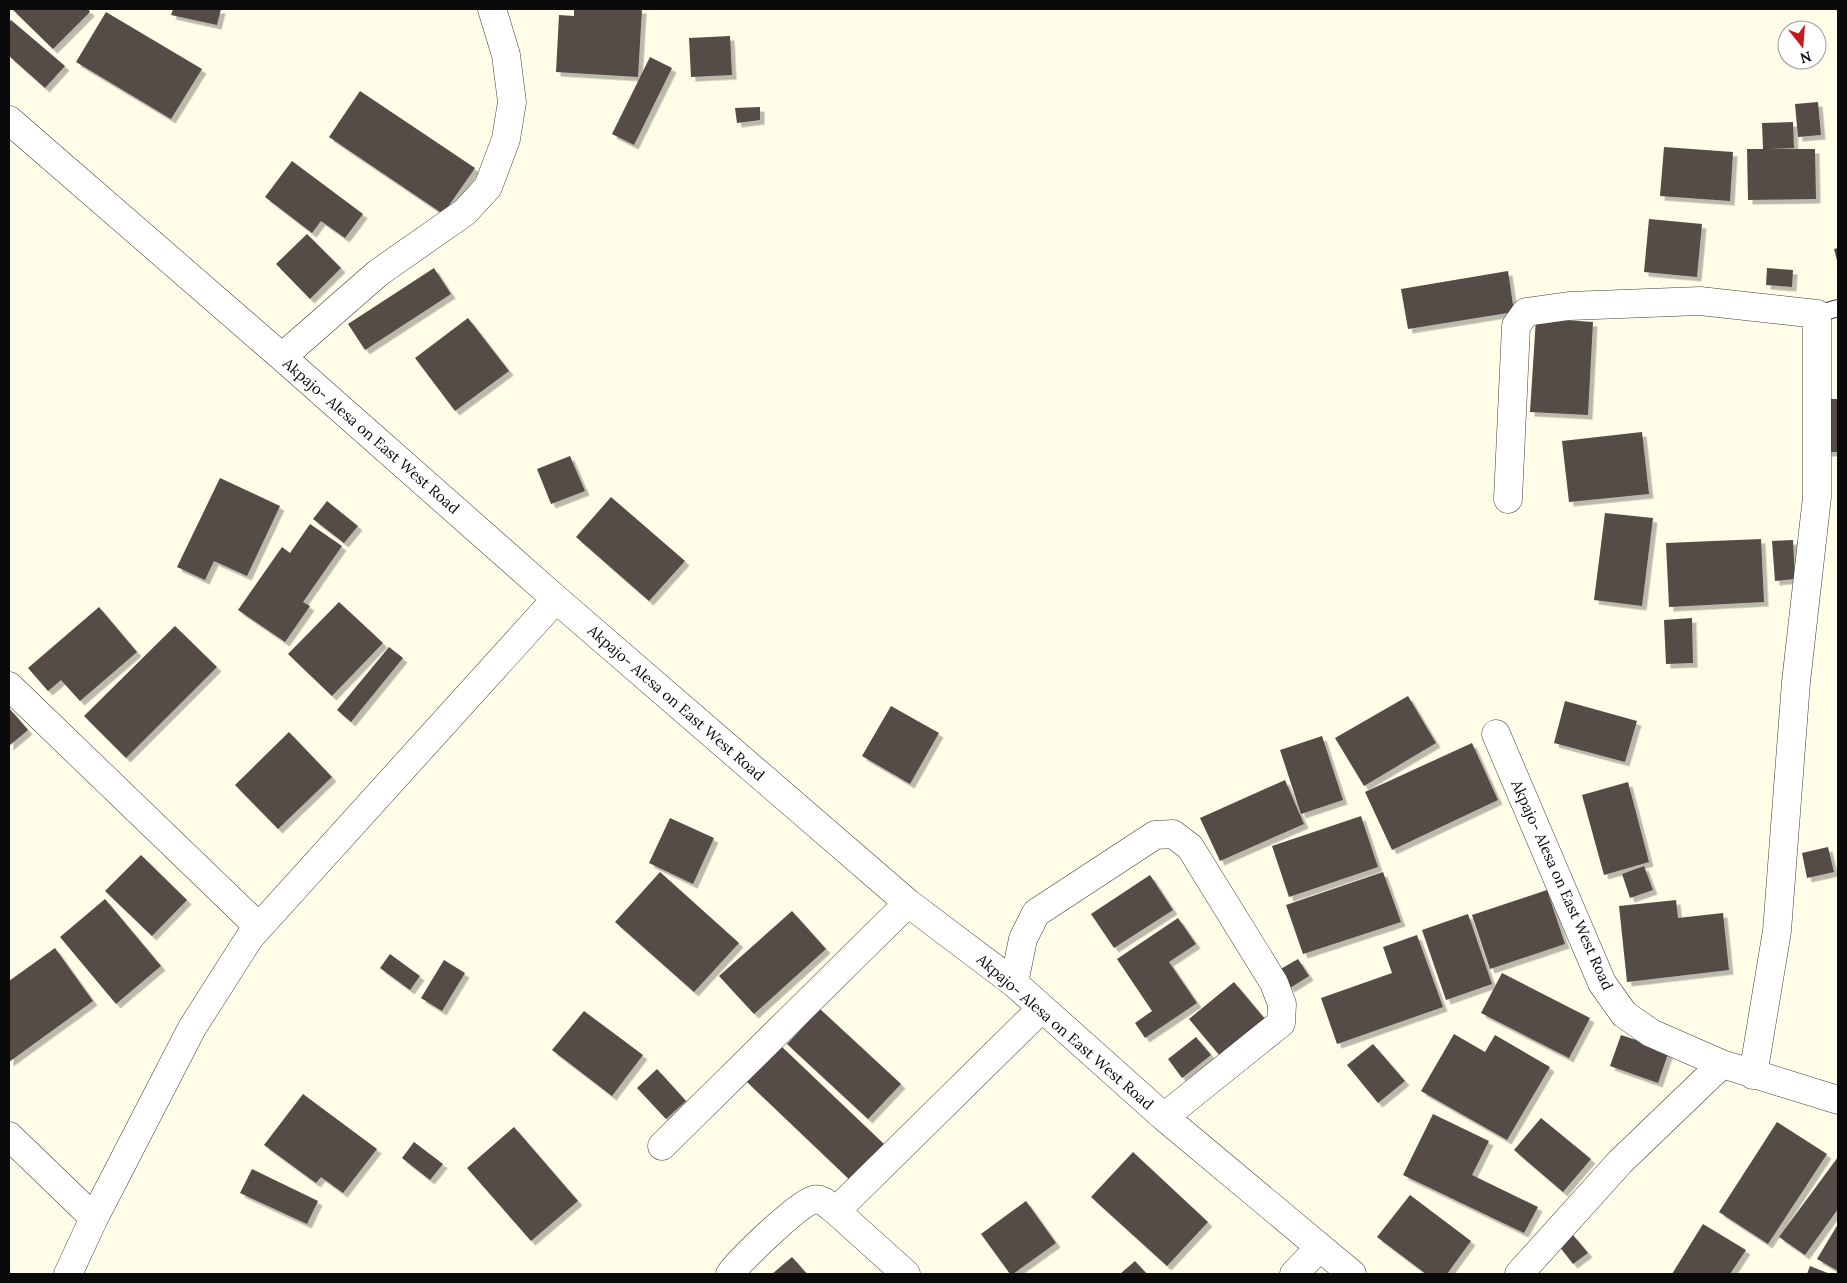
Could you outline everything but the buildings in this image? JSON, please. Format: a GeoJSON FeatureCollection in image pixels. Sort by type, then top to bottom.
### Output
{"type":"FeatureCollection","features":[{"type":"Feature","properties":{"kind":"street"},"geometry":{"type":"LineString","coordinates":[[282,357],[378,273],[465,212],[488,187],[506,139],[512,102],[506,55],[492,9]]}},
{"type":"Feature","properties":{"kind":"street","name":"Akpajo- Alesa on East West Road"},"geometry":{"type":"LineString","coordinates":[[9,120],[908,903],[1014,984],[1164,1117],[1352,1274]]}},
{"type":"Feature","properties":{"kind":"street"},"geometry":{"type":"LineString","coordinates":[[1508,499],[1516,326],[1526,312],[1569,306],[1700,302],[1828,311],[1817,497],[1796,682],[1777,931],[1753,1075]]}},
{"type":"Feature","properties":{"kind":"street"},"geometry":{"type":"LineString","coordinates":[[68,1274],[94,1218],[192,1028],[250,937],[556,598]]}},
{"type":"Feature","properties":{"kind":"street"},"geometry":{"type":"LineString","coordinates":[[9,686],[258,927]]}},
{"type":"Feature","properties":{"kind":"street","name":"Akpajo- Alesa on East West Road"},"geometry":{"type":"LineString","coordinates":[[1496,734],[1602,983],[1624,1014],[1651,1033],[1722,1064],[1838,1100]]}},
{"type":"Feature","properties":{"kind":"street"},"geometry":{"type":"LineString","coordinates":[[1014,984],[1023,939],[1036,913],[1155,835],[1173,834],[1190,847],[1274,984],[1282,1004],[1281,1023],[1164,1117]]}},
{"type":"Feature","properties":{"kind":"street"},"geometry":{"type":"LineString","coordinates":[[662,1146],[908,903]]}},
{"type":"Feature","properties":{"kind":"street"},"geometry":{"type":"LineString","coordinates":[[836,1211],[1042,1008]]}},
{"type":"Feature","properties":{"kind":"street"},"geometry":{"type":"LineString","coordinates":[[1519,1274],[1620,1162],[1722,1064]]}},
{"type":"Feature","properties":{"kind":"street"},"geometry":{"type":"LineString","coordinates":[[9,1136],[94,1218]]}},
{"type":"Feature","properties":{"kind":"street"},"geometry":{"type":"LineString","coordinates":[[730,1274],[797,1209],[814,1200],[822,1200],[836,1211],[906,1274]]}},
{"type":"Feature","properties":{"kind":"street"},"geometry":{"type":"LineString","coordinates":[[1294,1274],[1320,1248]]}}]}
